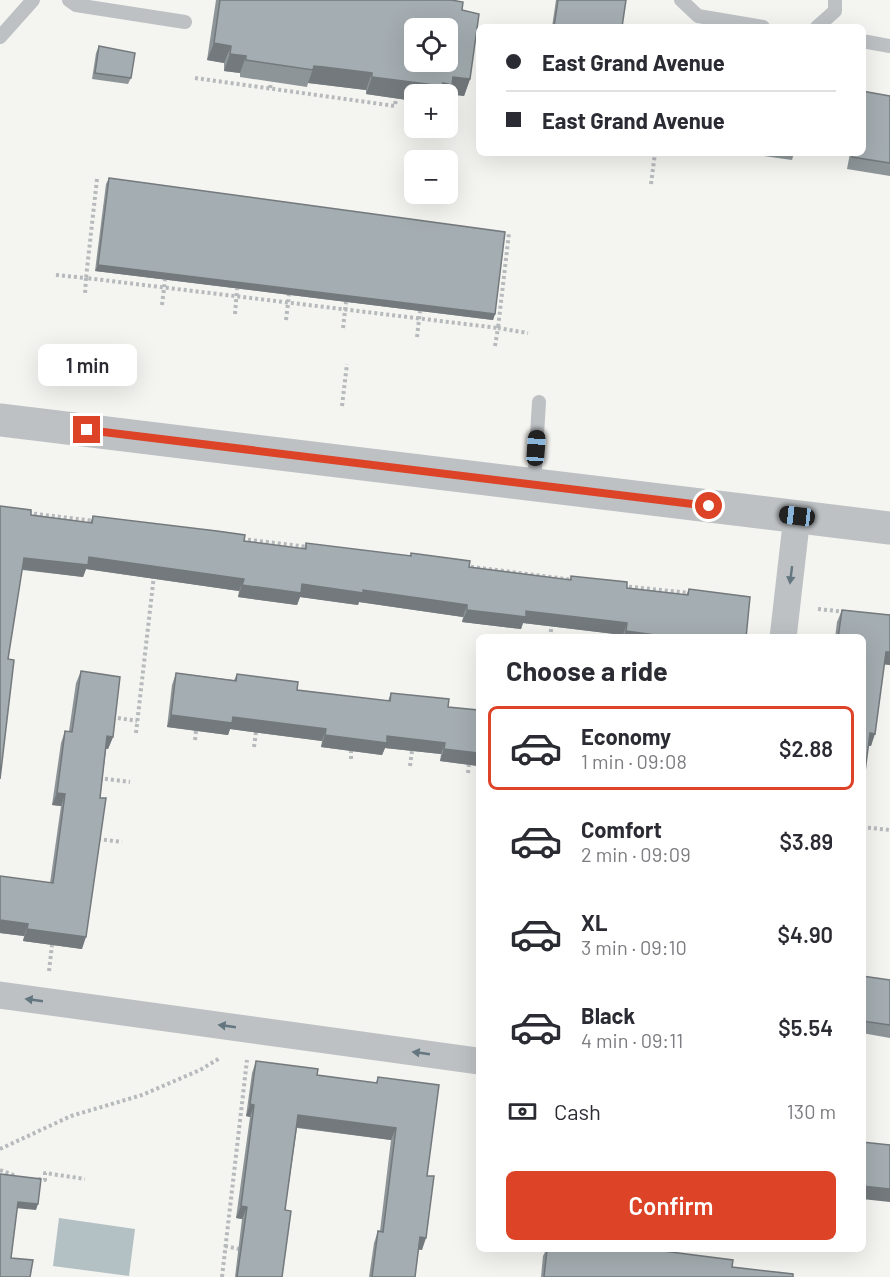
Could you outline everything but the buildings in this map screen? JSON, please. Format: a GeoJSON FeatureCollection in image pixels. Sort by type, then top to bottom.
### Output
{"type":"FeatureCollection","features":[{"type":"Feature","properties":{"kind":"street"},"geometry":{"type":"LineString","coordinates":[[0,420],[890,528]]}},
{"type":"Feature","properties":{"kind":"street"},"geometry":{"type":"LineString","coordinates":[[783,634],[797,516]]}},
{"type":"Feature","properties":{"kind":"street"},"geometry":{"type":"LineString","coordinates":[[0,995],[476,1061]]}},
{"type":"Feature","properties":{"kind":"lane"},"geometry":{"type":"LineString","coordinates":[[0,37],[33,0]]}},
{"type":"Feature","properties":{"kind":"lane"},"geometry":{"type":"LineString","coordinates":[[69,0],[76,5],[185,22]]}},
{"type":"Feature","properties":{"kind":"lane"},"geometry":{"type":"LineString","coordinates":[[681,0],[698,16],[745,24]]}},
{"type":"Feature","properties":{"kind":"lane"},"geometry":{"type":"LineString","coordinates":[[821,24],[835,11],[836,0]]}},
{"type":"Feature","properties":{"kind":"lane"},"geometry":{"type":"LineString","coordinates":[[866,42],[890,46]]}},
{"type":"Feature","properties":{"kind":"lane"},"geometry":{"type":"LineString","coordinates":[[534,484],[539,402]]}},
{"type":"Feature","properties":{"kind":"path"},"geometry":{"type":"LineString","coordinates":[[195,78],[395,106],[396,98]]}},
{"type":"Feature","properties":{"kind":"path"},"geometry":{"type":"LineString","coordinates":[[270,88],[271,82]]}},
{"type":"Feature","properties":{"kind":"path"},"geometry":{"type":"LineString","coordinates":[[651,184],[655,156]]}},
{"type":"Feature","properties":{"kind":"path"},"geometry":{"type":"LineString","coordinates":[[85,294],[97,178]]}},
{"type":"Feature","properties":{"kind":"path"},"geometry":{"type":"LineString","coordinates":[[495,346],[509,233]]}},
{"type":"Feature","properties":{"kind":"path"},"geometry":{"type":"LineString","coordinates":[[56,275],[528,333]]}},
{"type":"Feature","properties":{"kind":"path"},"geometry":{"type":"LineString","coordinates":[[162,305],[165,280]]}},
{"type":"Feature","properties":{"kind":"path"},"geometry":{"type":"LineString","coordinates":[[235,314],[237,289]]}},
{"type":"Feature","properties":{"kind":"path"},"geometry":{"type":"LineString","coordinates":[[286,320],[289,295]]}},
{"type":"Feature","properties":{"kind":"path"},"geometry":{"type":"LineString","coordinates":[[343,328],[346,302]]}},
{"type":"Feature","properties":{"kind":"path"},"geometry":{"type":"LineString","coordinates":[[417,337],[420,311]]}},
{"type":"Feature","properties":{"kind":"path"},"geometry":{"type":"LineString","coordinates":[[342,406],[346,364]]}},
{"type":"Feature","properties":{"kind":"path"},"geometry":{"type":"LineString","coordinates":[[26,513],[102,522]]}},
{"type":"Feature","properties":{"kind":"path"},"geometry":{"type":"LineString","coordinates":[[60,524],[61,517]]}},
{"type":"Feature","properties":{"kind":"path"},"geometry":{"type":"LineString","coordinates":[[237,538],[314,548]]}},
{"type":"Feature","properties":{"kind":"path"},"geometry":{"type":"LineString","coordinates":[[272,550],[273,543]]}},
{"type":"Feature","properties":{"kind":"path"},"geometry":{"type":"LineString","coordinates":[[136,733],[156,564]]}},
{"type":"Feature","properties":{"kind":"path"},"geometry":{"type":"LineString","coordinates":[[456,565],[579,580]]}},
{"type":"Feature","properties":{"kind":"path"},"geometry":{"type":"LineString","coordinates":[[497,577],[498,570]]}},
{"type":"Feature","properties":{"kind":"path"},"geometry":{"type":"LineString","coordinates":[[556,588],[557,578]]}},
{"type":"Feature","properties":{"kind":"path"},"geometry":{"type":"LineString","coordinates":[[612,584],[698,594]]}},
{"type":"Feature","properties":{"kind":"path"},"geometry":{"type":"LineString","coordinates":[[655,597],[656,590]]}},
{"type":"Feature","properties":{"kind":"path"},"geometry":{"type":"LineString","coordinates":[[811,608],[856,613]]}},
{"type":"Feature","properties":{"kind":"path"},"geometry":{"type":"LineString","coordinates":[[550,634],[552,618]]}},
{"type":"Feature","properties":{"kind":"path"},"geometry":{"type":"LineString","coordinates":[[112,717],[137,721]]}},
{"type":"Feature","properties":{"kind":"path"},"geometry":{"type":"LineString","coordinates":[[195,740],[196,731]]}},
{"type":"Feature","properties":{"kind":"path"},"geometry":{"type":"LineString","coordinates":[[254,747],[256,732]]}},
{"type":"Feature","properties":{"kind":"path"},"geometry":{"type":"LineString","coordinates":[[351,751],[351,759]]}},
{"type":"Feature","properties":{"kind":"path"},"geometry":{"type":"LineString","coordinates":[[410,766],[412,751]]}},
{"type":"Feature","properties":{"kind":"path"},"geometry":{"type":"LineString","coordinates":[[468,773],[469,765]]}},
{"type":"Feature","properties":{"kind":"path"},"geometry":{"type":"LineString","coordinates":[[99,778],[129,782]]}},
{"type":"Feature","properties":{"kind":"path"},"geometry":{"type":"LineString","coordinates":[[866,827],[890,830]]}},
{"type":"Feature","properties":{"kind":"path"},"geometry":{"type":"LineString","coordinates":[[98,839],[122,842]]}},
{"type":"Feature","properties":{"kind":"path"},"geometry":{"type":"LineString","coordinates":[[48,977],[52,945]]}},
{"type":"Feature","properties":{"kind":"path"},"geometry":{"type":"LineString","coordinates":[[0,1149],[71,1116],[142,1095],[200,1070],[224,1056]]}},
{"type":"Feature","properties":{"kind":"path"},"geometry":{"type":"LineString","coordinates":[[222,1277],[247,1058]]}},
{"type":"Feature","properties":{"kind":"path"},"geometry":{"type":"LineString","coordinates":[[0,1170],[19,1178]]}},
{"type":"Feature","properties":{"kind":"path"},"geometry":{"type":"LineString","coordinates":[[28,1178],[45,1180],[45,1173],[85,1179]]}},
{"type":"Feature","properties":{"kind":"path"},"geometry":{"type":"LineString","coordinates":[[232,1187],[240,1188]]}},
{"type":"Feature","properties":{"kind":"path"},"geometry":{"type":"LineString","coordinates":[[225,1246],[239,1249]]}},
{"type":"Feature","properties":{"kind":"shaded area"},"geometry":{"type":"Polygon","coordinates":[[[59,1218],[135,1229],[129,1276],[53,1266],[59,1218]]]}},
{"type":"Feature","properties":{"kind":"route"},"geometry":{"type":"LineString","coordinates":[[87,430],[709,506]]}}]}
